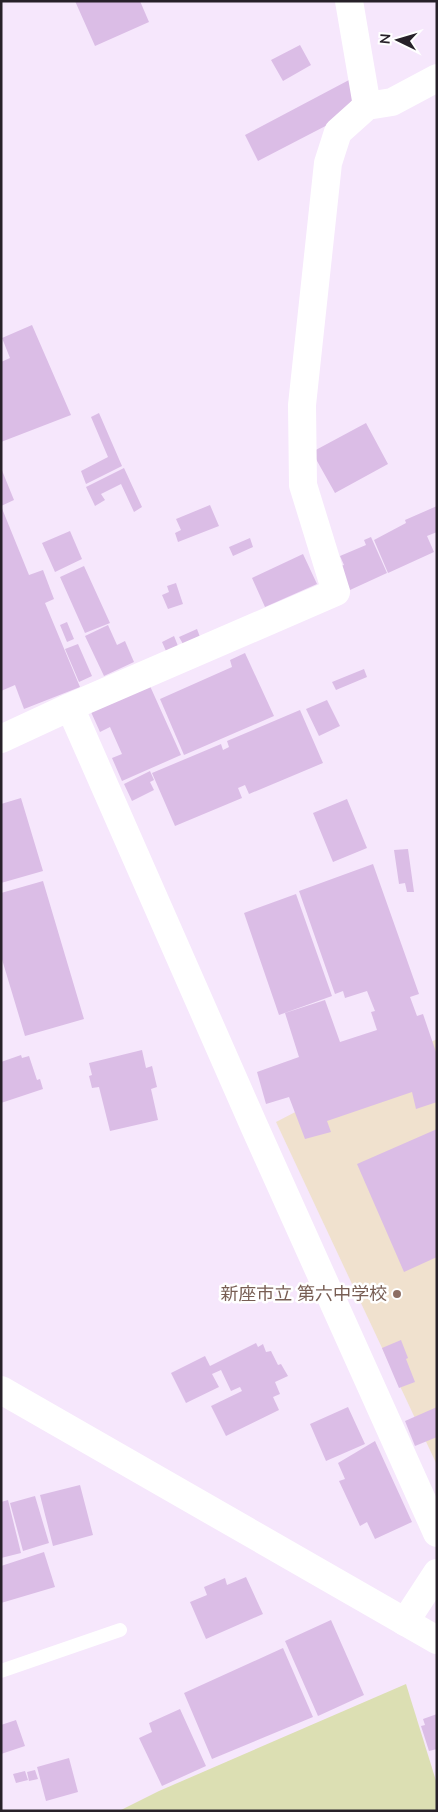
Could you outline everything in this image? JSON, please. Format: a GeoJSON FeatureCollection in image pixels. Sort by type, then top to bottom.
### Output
{"type":"FeatureCollection","features":[{"type":"Feature","properties":{"kind":"street"},"geometry":{"type":"LineString","coordinates":[[349,1],[367,106]]}},
{"type":"Feature","properties":{"kind":"street"},"geometry":{"type":"LineString","coordinates":[[1,739],[70,707],[336,592],[303,484],[302,405],[328,163],[338,132],[367,106],[392,102],[437,78]]}},
{"type":"Feature","properties":{"kind":"street"},"geometry":{"type":"LineString","coordinates":[[70,707],[255,1128],[437,1533]]}},
{"type":"Feature","properties":{"kind":"street"},"geometry":{"type":"LineString","coordinates":[[1,1390],[437,1640]]}},
{"type":"Feature","properties":{"kind":"street"},"geometry":{"type":"LineString","coordinates":[[404,1622],[437,1574]]}},
{"type":"Feature","properties":{"kind":"lane"},"geometry":{"type":"LineString","coordinates":[[1,1670],[120,1630]]}},
{"type":"Feature","properties":{"kind":"shaded area","name":"新座市立 第六中学校"},"geometry":{"type":"Polygon","coordinates":[[[437,1039],[437,1465],[276,1122],[437,1039]]]}},
{"type":"Feature","properties":{"kind":"green space"},"geometry":{"type":"Polygon","coordinates":[[[406,1684],[437,1784],[437,1811],[119,1811],[159,1791],[406,1684]]]}},
{"type":"Feature","properties":{"kind":"building"},"geometry":{"type":"Polygon","coordinates":[[[75,1],[140,1],[149,22],[95,46],[75,1]]]}},
{"type":"Feature","properties":{"kind":"building"},"geometry":{"type":"Polygon","coordinates":[[[300,45],[311,65],[283,81],[271,60],[300,45]]]}},
{"type":"Feature","properties":{"kind":"building"},"geometry":{"type":"Polygon","coordinates":[[[349,80],[353,99],[339,119],[258,161],[245,135],[349,80]]]}},
{"type":"Feature","properties":{"kind":"building"},"geometry":{"type":"Polygon","coordinates":[[[32,325],[71,415],[1,442],[1,362],[10,358],[2,338],[32,325]]]}},
{"type":"Feature","properties":{"kind":"building"},"geometry":{"type":"Polygon","coordinates":[[[99,413],[122,466],[86,484],[81,471],[108,457],[91,417],[99,413]]]}},
{"type":"Feature","properties":{"kind":"building"},"geometry":{"type":"Polygon","coordinates":[[[366,423],[388,464],[335,493],[312,452],[366,423]]]}},
{"type":"Feature","properties":{"kind":"building"},"geometry":{"type":"Polygon","coordinates":[[[1,468],[14,500],[1,506],[1,468]]]}},
{"type":"Feature","properties":{"kind":"building"},"geometry":{"type":"Polygon","coordinates":[[[124,468],[142,507],[134,512],[121,484],[101,494],[105,500],[95,506],[86,487],[124,468]]]}},
{"type":"Feature","properties":{"kind":"building"},"geometry":{"type":"Polygon","coordinates":[[[210,505],[219,526],[178,542],[175,533],[181,530],[176,519],[210,505]]]}},
{"type":"Feature","properties":{"kind":"building"},"geometry":{"type":"Polygon","coordinates":[[[1,506],[29,575],[43,570],[54,599],[45,603],[80,687],[24,709],[15,685],[1,691],[1,506]]]}},
{"type":"Feature","properties":{"kind":"building"},"geometry":{"type":"Polygon","coordinates":[[[437,506],[437,532],[427,536],[434,552],[388,573],[374,540],[406,523],[405,520],[437,506]]]}},
{"type":"Feature","properties":{"kind":"building"},"geometry":{"type":"Polygon","coordinates":[[[70,531],[82,559],[55,572],[42,543],[70,531]]]}},
{"type":"Feature","properties":{"kind":"building"},"geometry":{"type":"Polygon","coordinates":[[[371,537],[387,573],[350,590],[340,566],[344,565],[340,556],[366,545],[364,540],[371,537]]]}},
{"type":"Feature","properties":{"kind":"building"},"geometry":{"type":"Polygon","coordinates":[[[250,538],[253,547],[233,556],[229,547],[250,538]]]}},
{"type":"Feature","properties":{"kind":"building"},"geometry":{"type":"Polygon","coordinates":[[[303,554],[317,584],[265,607],[252,578],[303,554]]]}},
{"type":"Feature","properties":{"kind":"building"},"geometry":{"type":"Polygon","coordinates":[[[84,566],[110,623],[85,633],[60,577],[84,566]]]}},
{"type":"Feature","properties":{"kind":"building"},"geometry":{"type":"Polygon","coordinates":[[[176,583],[183,604],[168,609],[162,595],[169,592],[167,586],[176,583]]]}},
{"type":"Feature","properties":{"kind":"building"},"geometry":{"type":"Polygon","coordinates":[[[67,622],[74,639],[67,642],[60,625],[67,622]]]}},
{"type":"Feature","properties":{"kind":"building"},"geometry":{"type":"Polygon","coordinates":[[[108,625],[117,645],[125,641],[134,662],[104,676],[85,636],[108,625]]]}},
{"type":"Feature","properties":{"kind":"building"},"geometry":{"type":"Polygon","coordinates":[[[197,629],[200,637],[183,644],[179,637],[197,629]]]}},
{"type":"Feature","properties":{"kind":"building"},"geometry":{"type":"Polygon","coordinates":[[[174,636],[178,646],[166,651],[162,642],[174,636]]]}},
{"type":"Feature","properties":{"kind":"building"},"geometry":{"type":"Polygon","coordinates":[[[78,644],[92,676],[79,682],[65,649],[78,644]]]}},
{"type":"Feature","properties":{"kind":"building"},"geometry":{"type":"Polygon","coordinates":[[[245,653],[274,716],[184,755],[160,699],[232,667],[230,660],[245,653]]]}},
{"type":"Feature","properties":{"kind":"building"},"geometry":{"type":"Polygon","coordinates":[[[364,669],[367,677],[336,690],[332,682],[364,669]]]}},
{"type":"Feature","properties":{"kind":"building"},"geometry":{"type":"Polygon","coordinates":[[[150,686],[181,755],[122,781],[112,758],[122,754],[110,727],[100,732],[91,712],[150,686]]]}},
{"type":"Feature","properties":{"kind":"building"},"geometry":{"type":"Polygon","coordinates":[[[327,700],[340,726],[319,736],[306,709],[327,700]]]}},
{"type":"Feature","properties":{"kind":"building"},"geometry":{"type":"Polygon","coordinates":[[[300,710],[323,763],[249,794],[245,785],[238,788],[242,798],[175,826],[152,773],[221,744],[223,750],[229,747],[227,741],[300,710]]]}},
{"type":"Feature","properties":{"kind":"building"},"geometry":{"type":"Polygon","coordinates":[[[150,771],[154,780],[150,782],[154,790],[132,801],[124,784],[150,771]]]}},
{"type":"Feature","properties":{"kind":"building"},"geometry":{"type":"Polygon","coordinates":[[[21,798],[43,871],[1,883],[1,804],[21,798]]]}},
{"type":"Feature","properties":{"kind":"building"},"geometry":{"type":"Polygon","coordinates":[[[347,799],[367,848],[333,862],[313,813],[347,799]]]}},
{"type":"Feature","properties":{"kind":"building"},"geometry":{"type":"Polygon","coordinates":[[[408,849],[414,892],[407,892],[405,883],[399,884],[394,850],[408,849]]]}},
{"type":"Feature","properties":{"kind":"building"},"geometry":{"type":"Polygon","coordinates":[[[373,864],[419,994],[410,997],[417,1016],[423,1014],[437,1055],[437,1102],[416,1109],[412,1092],[327,1121],[331,1132],[305,1139],[289,1097],[266,1104],[257,1072],[299,1057],[285,1013],[325,1000],[340,1042],[377,1030],[371,1012],[375,1011],[367,991],[345,998],[343,991],[335,994],[299,891],[373,864]]]}},
{"type":"Feature","properties":{"kind":"building"},"geometry":{"type":"Polygon","coordinates":[[[43,881],[84,1019],[25,1036],[1,956],[1,893],[43,881]]]}},
{"type":"Feature","properties":{"kind":"building"},"geometry":{"type":"Polygon","coordinates":[[[296,894],[332,996],[279,1015],[244,913],[296,894]]]}},
{"type":"Feature","properties":{"kind":"building"},"geometry":{"type":"Polygon","coordinates":[[[142,1050],[146,1068],[152,1066],[157,1087],[151,1089],[158,1120],[110,1131],[99,1087],[92,1088],[89,1076],[92,1075],[89,1063],[142,1050]]]}},
{"type":"Feature","properties":{"kind":"building"},"geometry":{"type":"Polygon","coordinates":[[[21,1055],[22,1058],[29,1056],[37,1080],[40,1079],[43,1089],[1,1103],[1,1062],[21,1055]]]}},
{"type":"Feature","properties":{"kind":"building"},"geometry":{"type":"Polygon","coordinates":[[[437,1129],[437,1257],[404,1272],[357,1164],[437,1129]]]}},
{"type":"Feature","properties":{"kind":"building"},"geometry":{"type":"Polygon","coordinates":[[[401,1340],[415,1382],[399,1388],[382,1348],[401,1340]]]}},
{"type":"Feature","properties":{"kind":"building"},"geometry":{"type":"Polygon","coordinates":[[[256,1343],[258,1347],[263,1344],[266,1352],[271,1351],[278,1365],[281,1364],[288,1376],[275,1382],[280,1394],[273,1397],[279,1410],[226,1436],[211,1406],[242,1391],[240,1387],[231,1391],[221,1370],[212,1374],[219,1387],[186,1403],[171,1373],[205,1356],[210,1366],[256,1343]]]}},
{"type":"Feature","properties":{"kind":"building"},"geometry":{"type":"Polygon","coordinates":[[[348,1407],[365,1444],[326,1461],[310,1424],[348,1407]]]}},
{"type":"Feature","properties":{"kind":"building"},"geometry":{"type":"Polygon","coordinates":[[[437,1407],[437,1437],[415,1446],[405,1421],[437,1407]]]}},
{"type":"Feature","properties":{"kind":"building"},"geometry":{"type":"Polygon","coordinates":[[[375,1441],[412,1522],[375,1539],[367,1522],[360,1526],[339,1481],[345,1479],[338,1463],[375,1441]]]}},
{"type":"Feature","properties":{"kind":"building"},"geometry":{"type":"Polygon","coordinates":[[[80,1485],[93,1535],[53,1546],[40,1495],[80,1485]]]}},
{"type":"Feature","properties":{"kind":"building"},"geometry":{"type":"Polygon","coordinates":[[[35,1496],[49,1543],[23,1551],[10,1503],[35,1496]]]}},
{"type":"Feature","properties":{"kind":"building"},"geometry":{"type":"Polygon","coordinates":[[[8,1500],[21,1553],[1,1558],[1,1502],[8,1500]]]}},
{"type":"Feature","properties":{"kind":"building"},"geometry":{"type":"Polygon","coordinates":[[[44,1552],[55,1587],[1,1603],[1,1566],[44,1552]]]}},
{"type":"Feature","properties":{"kind":"building"},"geometry":{"type":"Polygon","coordinates":[[[246,1577],[263,1614],[206,1639],[190,1602],[207,1595],[204,1587],[225,1578],[227,1585],[246,1577]]]}},
{"type":"Feature","properties":{"kind":"building"},"geometry":{"type":"Polygon","coordinates":[[[331,1620],[364,1695],[318,1716],[285,1641],[331,1620]]]}},
{"type":"Feature","properties":{"kind":"building"},"geometry":{"type":"Polygon","coordinates":[[[283,1648],[313,1717],[212,1759],[184,1693],[283,1648]]]}},
{"type":"Feature","properties":{"kind":"building"},"geometry":{"type":"Polygon","coordinates":[[[180,1709],[206,1766],[162,1786],[139,1738],[152,1732],[149,1723],[180,1709]]]}},
{"type":"Feature","properties":{"kind":"building"},"geometry":{"type":"Polygon","coordinates":[[[437,1714],[437,1749],[429,1751],[421,1726],[425,1725],[423,1719],[437,1714]]]}},
{"type":"Feature","properties":{"kind":"building"},"geometry":{"type":"Polygon","coordinates":[[[16,1720],[25,1746],[1,1754],[1,1725],[16,1720]]]}},
{"type":"Feature","properties":{"kind":"building"},"geometry":{"type":"Polygon","coordinates":[[[69,1758],[78,1792],[46,1801],[37,1767],[69,1758]]]}},
{"type":"Feature","properties":{"kind":"building"},"geometry":{"type":"Polygon","coordinates":[[[35,1770],[38,1779],[29,1781],[27,1772],[35,1770]]]}},
{"type":"Feature","properties":{"kind":"building"},"geometry":{"type":"Polygon","coordinates":[[[25,1771],[28,1780],[16,1783],[13,1774],[25,1771]]]}},
{"type":"Feature","properties":{"kind":"place","name":"新座市立 第六中学校"},"geometry":{"type":"Point","coordinates":[397,1294]}}]}
